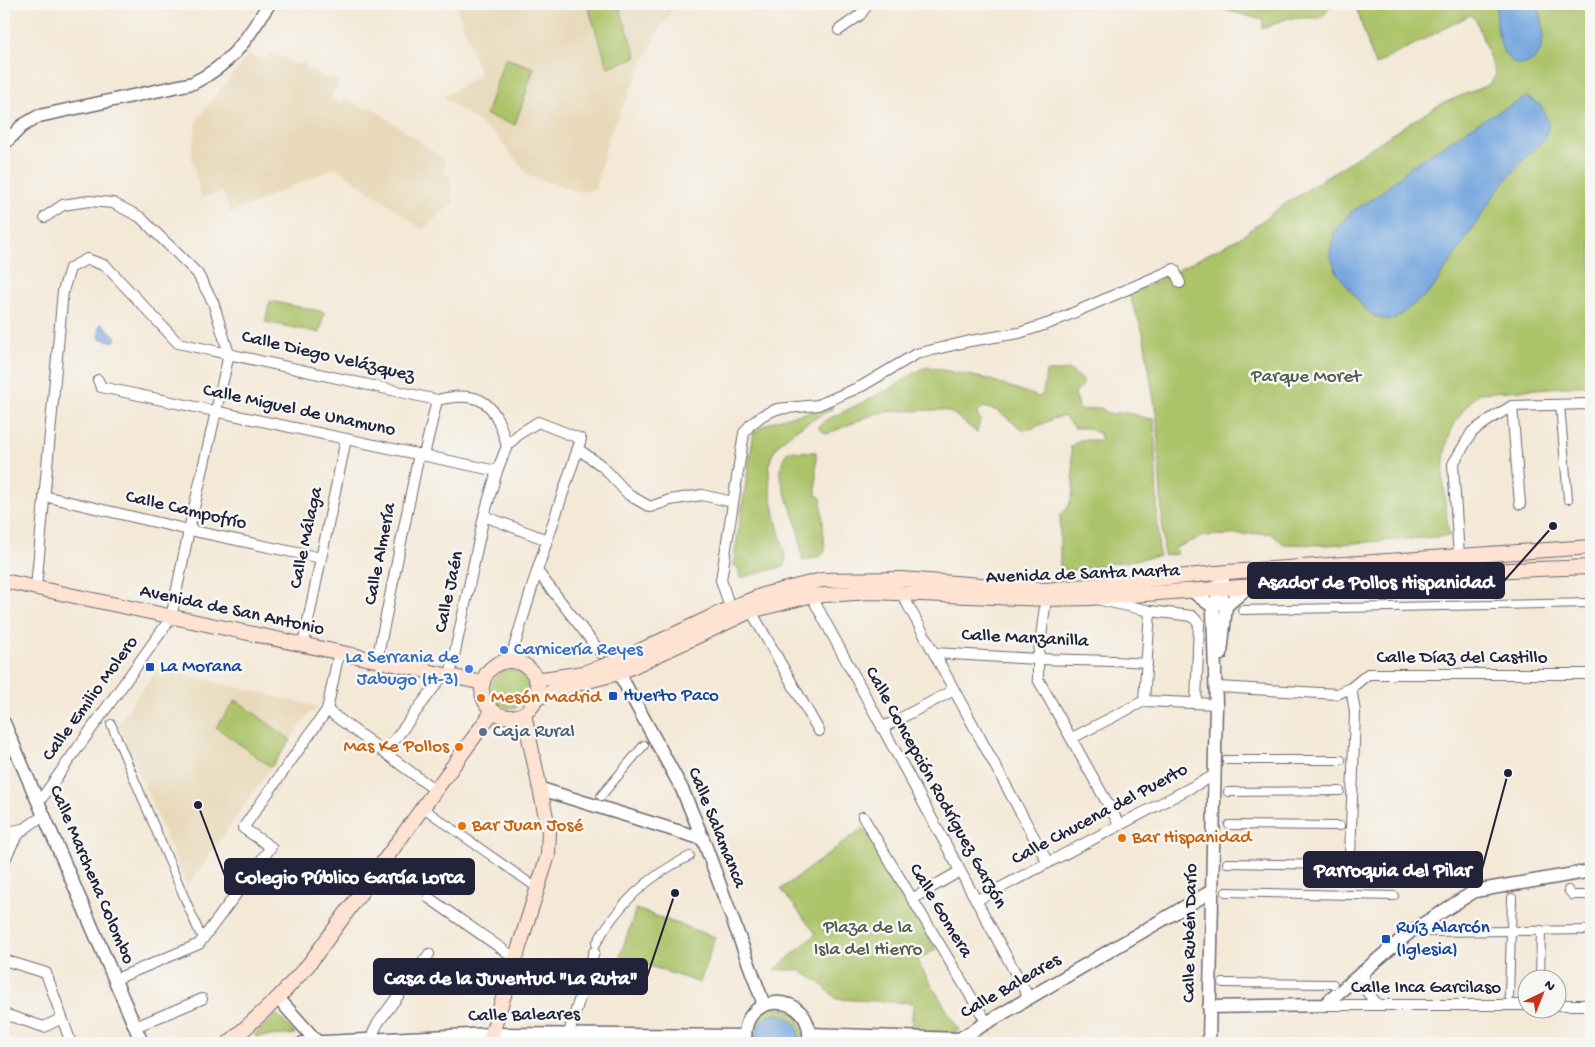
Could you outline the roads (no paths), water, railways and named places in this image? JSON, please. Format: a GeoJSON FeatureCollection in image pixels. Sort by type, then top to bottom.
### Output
{"type":"FeatureCollection","features":[{"type":"Feature","properties":{"kind":"main road","name":"Avenida de Santa Marta"},"geometry":{"type":"LineString","coordinates":[[536,680],[583,673],[616,662],[730,608],[766,594],[808,589],[902,594],[1046,595],[1227,572],[1591,547]]}},
{"type":"Feature","properties":{"kind":"main road","name":"Avenida de Santa Marta"},"geometry":{"type":"LineString","coordinates":[[536,699],[557,689],[619,673],[751,610],[838,580],[902,579],[1090,598],[1220,590],[1430,573],[1591,567]]}},
{"type":"Feature","properties":{"kind":"main road"},"geometry":{"type":"LineString","coordinates":[[902,579],[902,594]]}},
{"type":"Feature","properties":{"kind":"main road","name":"Avenida de San Antonio"},"geometry":{"type":"LineString","coordinates":[[4,581],[483,683]]}},
{"type":"Feature","properties":{"kind":"main road"},"geometry":{"type":"LineString","coordinates":[[510,661],[526,666],[536,680],[536,699],[524,714],[508,717],[493,711],[484,699],[483,683],[492,667],[501,662],[510,661]]}},
{"type":"Feature","properties":{"kind":"main road"},"geometry":{"type":"LineString","coordinates":[[230,1043],[278,998],[309,964],[493,711]]}},
{"type":"Feature","properties":{"kind":"main road"},"geometry":{"type":"LineString","coordinates":[[490,1039],[548,855],[548,839],[541,789],[524,714]]}},
{"type":"Feature","properties":{"kind":"street"},"geometry":{"type":"LineString","coordinates":[[4,144],[22,126],[39,116],[193,83],[213,73],[244,43],[269,4]]}},
{"type":"Feature","properties":{"kind":"street"},"geometry":{"type":"LineString","coordinates":[[839,30],[860,15],[868,4]]}},
{"type":"Feature","properties":{"kind":"street","name":"Calle Diego Velázquez"},"geometry":{"type":"LineString","coordinates":[[45,217],[63,205],[89,201],[113,203],[140,217],[197,274],[213,302],[229,354],[437,400],[452,396],[473,397],[488,405],[499,417],[507,446]]}},
{"type":"Feature","properties":{"kind":"street"},"geometry":{"type":"LineString","coordinates":[[36,588],[63,291],[70,268],[87,259],[106,266],[178,342],[229,354],[189,530],[172,618]]}},
{"type":"Feature","properties":{"kind":"street"},"geometry":{"type":"LineString","coordinates":[[730,608],[721,580],[744,433],[750,424],[763,415],[778,409],[818,405],[862,386],[916,354],[970,341],[1019,333],[1050,323],[1174,269],[1180,283]]}},
{"type":"Feature","properties":{"kind":"street","name":"Calle Miguel de Unamuno"},"geometry":{"type":"LineString","coordinates":[[98,380],[101,387],[497,471]]}},
{"type":"Feature","properties":{"kind":"street","name":"Calle Almería"},"geometry":{"type":"LineString","coordinates":[[377,660],[422,455],[437,400]]}},
{"type":"Feature","properties":{"kind":"street"},"geometry":{"type":"LineString","coordinates":[[1458,556],[1453,464],[1472,432],[1512,406],[1591,404]]}},
{"type":"Feature","properties":{"kind":"street"},"geometry":{"type":"LineString","coordinates":[[1560,405],[1568,499]]}},
{"type":"Feature","properties":{"kind":"street"},"geometry":{"type":"LineString","coordinates":[[1512,406],[1520,504]]}},
{"type":"Feature","properties":{"kind":"street"},"geometry":{"type":"LineString","coordinates":[[507,446],[529,426],[538,422],[579,444],[630,495],[650,507],[670,500],[702,494],[733,502]]}},
{"type":"Feature","properties":{"kind":"street","name":"Calle Málaga"},"geometry":{"type":"LineString","coordinates":[[303,645],[346,439]]}},
{"type":"Feature","properties":{"kind":"street"},"geometry":{"type":"LineString","coordinates":[[510,661],[537,571],[579,444]]}},
{"type":"Feature","properties":{"kind":"street","name":"Calle Jaén"},"geometry":{"type":"LineString","coordinates":[[447,674],[484,516],[497,471],[507,446]]}},
{"type":"Feature","properties":{"kind":"street","name":"Calle Campofrío"},"geometry":{"type":"LineString","coordinates":[[44,496],[189,530],[321,558]]}},
{"type":"Feature","properties":{"kind":"street"},"geometry":{"type":"LineString","coordinates":[[484,516],[547,540]]}},
{"type":"Feature","properties":{"kind":"street"},"geometry":{"type":"LineString","coordinates":[[537,571],[601,654]]}},
{"type":"Feature","properties":{"kind":"street"},"geometry":{"type":"LineString","coordinates":[[1220,590],[1227,572]]}},
{"type":"Feature","properties":{"kind":"street","name":"Calle Rubén Darío"},"geometry":{"type":"LineString","coordinates":[[1209,575],[1220,590],[1216,704]]}},
{"type":"Feature","properties":{"kind":"street"},"geometry":{"type":"LineString","coordinates":[[1192,591],[1220,607],[1247,588]]}},
{"type":"Feature","properties":{"kind":"street","name":"Calle Concepción Rodríguez Garzón"},"geometry":{"type":"LineString","coordinates":[[808,589],[1029,998]]}},
{"type":"Feature","properties":{"kind":"street"},"geometry":{"type":"LineString","coordinates":[[902,594],[1048,863]]}},
{"type":"Feature","properties":{"kind":"street"},"geometry":{"type":"LineString","coordinates":[[1046,595],[1038,659],[1038,678],[1119,824]]}},
{"type":"Feature","properties":{"kind":"street"},"geometry":{"type":"LineString","coordinates":[[1090,598],[1150,611],[1192,616],[1199,623],[1196,703]]}},
{"type":"Feature","properties":{"kind":"street"},"geometry":{"type":"LineString","coordinates":[[1242,610],[1591,603]]}},
{"type":"Feature","properties":{"kind":"street","name":"Calle Rubén Darío"},"geometry":{"type":"LineString","coordinates":[[1209,1043],[1210,892],[1220,607]]}},
{"type":"Feature","properties":{"kind":"street"},"geometry":{"type":"LineString","coordinates":[[751,610],[819,731]]}},
{"type":"Feature","properties":{"kind":"street"},"geometry":{"type":"LineString","coordinates":[[1144,701],[1150,611]]}},
{"type":"Feature","properties":{"kind":"street","name":"Calle Emilio Molero"},"geometry":{"type":"LineString","coordinates":[[39,802],[172,618]]}},
{"type":"Feature","properties":{"kind":"street"},"geometry":{"type":"LineString","coordinates":[[116,979],[199,944],[271,847],[243,828],[327,710],[338,652]]}},
{"type":"Feature","properties":{"kind":"street","name":"Calle Manzanilla"},"geometry":{"type":"LineString","coordinates":[[934,653],[1114,661]]}},
{"type":"Feature","properties":{"kind":"street"},"geometry":{"type":"LineString","coordinates":[[1114,661],[1148,663]]}},
{"type":"Feature","properties":{"kind":"street","name":"Calle Salamanca"},"geometry":{"type":"LineString","coordinates":[[619,673],[682,789],[704,839],[764,1005]]}},
{"type":"Feature","properties":{"kind":"street"},"geometry":{"type":"LineString","coordinates":[[385,753],[447,674]]}},
{"type":"Feature","properties":{"kind":"street","name":"Calle Díaz del Castillo"},"geometry":{"type":"LineString","coordinates":[[1218,687],[1337,694],[1351,688],[1368,674],[1591,674]]}},
{"type":"Feature","properties":{"kind":"street"},"geometry":{"type":"LineString","coordinates":[[1350,857],[1355,712],[1351,688]]}},
{"type":"Feature","properties":{"kind":"street"},"geometry":{"type":"LineString","coordinates":[[882,728],[954,690]]}},
{"type":"Feature","properties":{"kind":"street"},"geometry":{"type":"LineString","coordinates":[[1072,738],[1144,701],[1216,704]]}},
{"type":"Feature","properties":{"kind":"street"},"geometry":{"type":"LineString","coordinates":[[327,710],[435,790]]}},
{"type":"Feature","properties":{"kind":"street","name":"Calle Marchena Colombo"},"geometry":{"type":"LineString","coordinates":[[4,723],[142,1043]]}},
{"type":"Feature","properties":{"kind":"street"},"geometry":{"type":"LineString","coordinates":[[111,724],[199,932]]}},
{"type":"Feature","properties":{"kind":"street"},"geometry":{"type":"LineString","coordinates":[[601,796],[644,745]]}},
{"type":"Feature","properties":{"kind":"street"},"geometry":{"type":"LineString","coordinates":[[1227,760],[1341,760]]}},
{"type":"Feature","properties":{"kind":"street","name":"Calle Chucena del Puerto"},"geometry":{"type":"LineString","coordinates":[[977,900],[1213,776]]}},
{"type":"Feature","properties":{"kind":"street"},"geometry":{"type":"LineString","coordinates":[[541,789],[704,839]]}},
{"type":"Feature","properties":{"kind":"street"},"geometry":{"type":"LineString","coordinates":[[1228,792],[1340,791]]}},
{"type":"Feature","properties":{"kind":"street"},"geometry":{"type":"LineString","coordinates":[[422,808],[537,888]]}},
{"type":"Feature","properties":{"kind":"street"},"geometry":{"type":"LineString","coordinates":[[4,862],[14,837],[22,829],[45,816]]}},
{"type":"Feature","properties":{"kind":"street","name":"Calle Gomera"},"geometry":{"type":"LineString","coordinates":[[863,817],[987,1023]]}},
{"type":"Feature","properties":{"kind":"street"},"geometry":{"type":"LineString","coordinates":[[1229,825],[1340,826]]}},
{"type":"Feature","properties":{"kind":"street"},"geometry":{"type":"LineString","coordinates":[[4,833],[22,829]]}},
{"type":"Feature","properties":{"kind":"street"},"geometry":{"type":"LineString","coordinates":[[569,1034],[595,948],[606,926],[632,895],[664,868],[690,856]]}},
{"type":"Feature","properties":{"kind":"street"},"geometry":{"type":"LineString","coordinates":[[1227,863],[1340,865]]}},
{"type":"Feature","properties":{"kind":"street"},"geometry":{"type":"LineString","coordinates":[[1209,1008],[1324,1005],[1428,919],[1475,890],[1591,871]]}},
{"type":"Feature","properties":{"kind":"street"},"geometry":{"type":"LineString","coordinates":[[912,900],[960,872]]}},
{"type":"Feature","properties":{"kind":"street"},"geometry":{"type":"LineString","coordinates":[[1568,890],[1572,895],[1591,895]]}},
{"type":"Feature","properties":{"kind":"street","name":"Calle Baleares"},"geometry":{"type":"LineString","coordinates":[[810,1039],[959,1039],[1210,892]]}},
{"type":"Feature","properties":{"kind":"street"},"geometry":{"type":"LineString","coordinates":[[1226,892],[1394,896]]}},
{"type":"Feature","properties":{"kind":"street"},"geometry":{"type":"LineString","coordinates":[[429,898],[515,958]]}},
{"type":"Feature","properties":{"kind":"street"},"geometry":{"type":"LineString","coordinates":[[1509,996],[1512,898]]}},
{"type":"Feature","properties":{"kind":"street"},"geometry":{"type":"LineString","coordinates":[[1540,970],[1541,930]]}},
{"type":"Feature","properties":{"kind":"street"},"geometry":{"type":"LineString","coordinates":[[1426,932],[1591,930]]}},
{"type":"Feature","properties":{"kind":"street"},"geometry":{"type":"LineString","coordinates":[[370,1039],[378,1023],[429,954]]}},
{"type":"Feature","properties":{"kind":"street"},"geometry":{"type":"LineString","coordinates":[[4,960],[46,973],[71,1043]]}},
{"type":"Feature","properties":{"kind":"street"},"geometry":{"type":"LineString","coordinates":[[1363,972],[1367,992],[1378,1005]]}},
{"type":"Feature","properties":{"kind":"street"},"geometry":{"type":"LineString","coordinates":[[1223,983],[1333,984]]}},
{"type":"Feature","properties":{"kind":"street"},"geometry":{"type":"LineString","coordinates":[[278,998],[325,1042]]}},
{"type":"Feature","properties":{"kind":"street"},"geometry":{"type":"LineString","coordinates":[[135,1027],[202,999]]}},
{"type":"Feature","properties":{"kind":"street"},"geometry":{"type":"LineString","coordinates":[[746,1040],[750,1018],[764,1005],[780,1003],[795,1007],[803,1014],[810,1039]]}},
{"type":"Feature","properties":{"kind":"street","name":"Calle Inca Garcilaso"},"geometry":{"type":"LineString","coordinates":[[1324,1005],[1518,1005]]}},
{"type":"Feature","properties":{"kind":"street"},"geometry":{"type":"LineString","coordinates":[[1568,1005],[1591,1005]]}},
{"type":"Feature","properties":{"kind":"street"},"geometry":{"type":"LineString","coordinates":[[4,1014],[44,1027],[62,1018]]}},
{"type":"Feature","properties":{"kind":"street","name":"Calle Baleares"},"geometry":{"type":"LineString","coordinates":[[303,1043],[370,1039],[547,1039],[569,1034],[628,1039],[746,1040]]}},
{"type":"Feature","properties":{"kind":"water"},"geometry":{"type":"Polygon","coordinates":[[[1497,4],[1537,4],[1542,20],[1543,39],[1538,56],[1532,61],[1524,64],[1515,63],[1509,59],[1504,51],[1498,31],[1497,4]]]}},
{"type":"Feature","properties":{"kind":"water"},"geometry":{"type":"Polygon","coordinates":[[[1527,97],[1541,106],[1549,124],[1544,140],[1524,159],[1497,191],[1431,291],[1396,318],[1387,320],[1374,316],[1365,309],[1337,273],[1330,254],[1335,230],[1351,212],[1377,196],[1410,167],[1484,119],[1527,97]]]}},
{"type":"Feature","properties":{"kind":"water"},"geometry":{"type":"Polygon","coordinates":[[[102,323],[116,337],[114,342],[99,338],[100,330],[98,327],[102,323]]]}},
{"type":"Feature","properties":{"kind":"water"},"geometry":{"type":"Polygon","coordinates":[[[779,1014],[795,1024],[799,1033],[798,1043],[757,1043],[756,1032],[760,1023],[768,1017],[779,1014]]]}},
{"type":"Feature","properties":{"kind":"place","name":"Asador de Pollos Hispanidad"},"geometry":{"type":"Point","coordinates":[1553,526]}},
{"type":"Feature","properties":{"kind":"place","name":"Carnicería Reyes"},"geometry":{"type":"Point","coordinates":[504,650]}},
{"type":"Feature","properties":{"kind":"place","name":"La Morana"},"geometry":{"type":"Point","coordinates":[150,667]}},
{"type":"Feature","properties":{"kind":"place","name":"La Serrania de Jabugo (H-3)"},"geometry":{"type":"Point","coordinates":[469,669]}},
{"type":"Feature","properties":{"kind":"place","name":"Huerto Paco"},"geometry":{"type":"Point","coordinates":[613,696]}},
{"type":"Feature","properties":{"kind":"place","name":"Mesón Madrid"},"geometry":{"type":"Point","coordinates":[481,698]}},
{"type":"Feature","properties":{"kind":"place","name":"Caja Rural"},"geometry":{"type":"Point","coordinates":[483,732]}},
{"type":"Feature","properties":{"kind":"place","name":"Mas Ke Pollos"},"geometry":{"type":"Point","coordinates":[459,747]}},
{"type":"Feature","properties":{"kind":"place","name":"Parroquia del Pilar"},"geometry":{"type":"Point","coordinates":[1508,773]}},
{"type":"Feature","properties":{"kind":"place","name":"Colegio Público García Lorca"},"geometry":{"type":"Point","coordinates":[198,805]}},
{"type":"Feature","properties":{"kind":"place","name":"Bar Juan José"},"geometry":{"type":"Point","coordinates":[462,826]}},
{"type":"Feature","properties":{"kind":"place","name":"Bar Hispanidad"},"geometry":{"type":"Point","coordinates":[1122,838]}},
{"type":"Feature","properties":{"kind":"place","name":"Casa de la Juventud \"La Ruta\""},"geometry":{"type":"Point","coordinates":[675,893]}},
{"type":"Feature","properties":{"kind":"place","name":"Ruíz Alarcón (Iglesia)"},"geometry":{"type":"Point","coordinates":[1386,939]}},
{"type":"Feature","properties":{"kind":"park label","name":"Parque Moret"},"geometry":{"type":"Point","coordinates":[1306,377]}},
{"type":"Feature","properties":{"kind":"park label","name":"Plaza de la Isla del Hierro"},"geometry":{"type":"Point","coordinates":[868,939]}}]}
